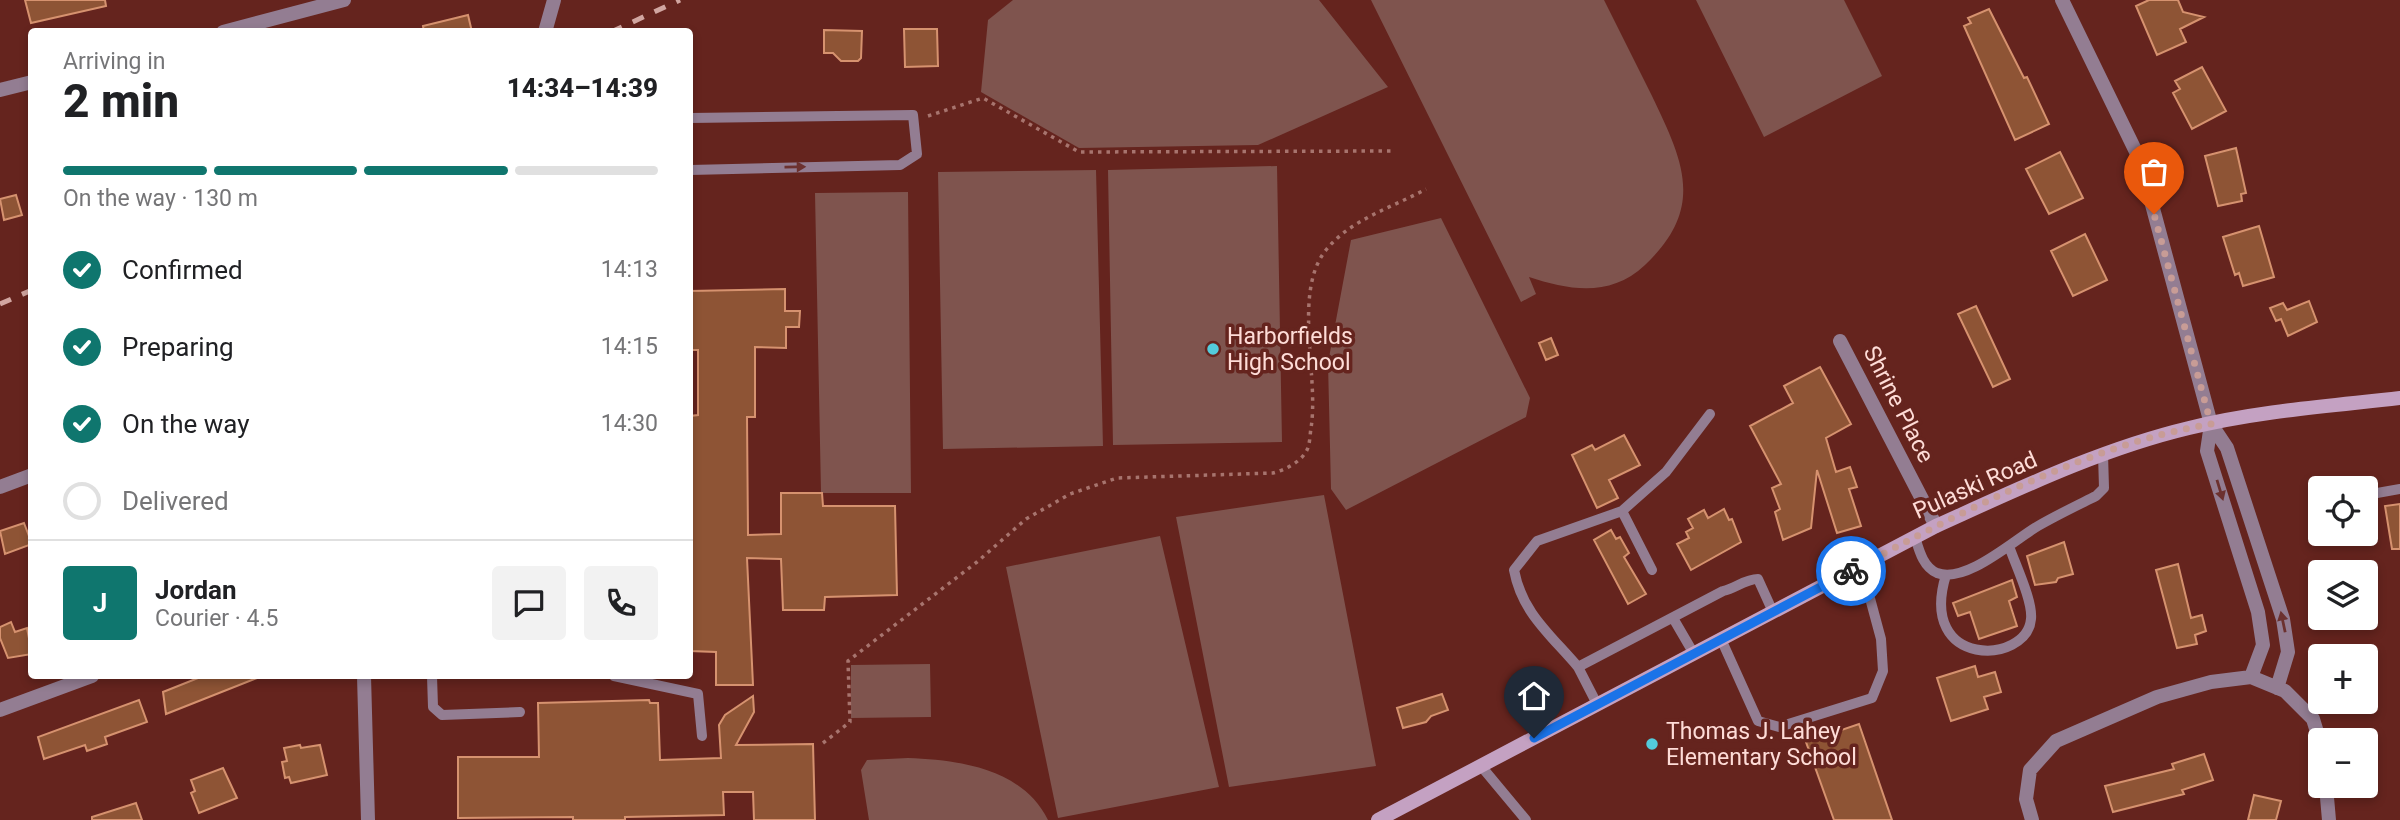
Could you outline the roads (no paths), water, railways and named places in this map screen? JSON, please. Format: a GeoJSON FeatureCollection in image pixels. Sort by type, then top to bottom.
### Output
{"type":"FeatureCollection","features":[{"type":"Feature","properties":{"kind":"main road","name":"Pulaski Road"},"geometry":{"type":"LineString","coordinates":[[1378,820],[1936,526],[2103,454],[2211,424],[2400,398]]}},
{"type":"Feature","properties":{"kind":"street"},"geometry":{"type":"LineString","coordinates":[[238,28],[344,0]]}},
{"type":"Feature","properties":{"kind":"street"},"geometry":{"type":"LineString","coordinates":[[546,28],[554,0]]}},
{"type":"Feature","properties":{"kind":"street"},"geometry":{"type":"LineString","coordinates":[[2063,0],[2140,160],[2211,424],[2227,449],[2283,619],[2288,652],[2277,688]]}},
{"type":"Feature","properties":{"kind":"street"},"geometry":{"type":"LineString","coordinates":[[0,90],[28,83]]}},
{"type":"Feature","properties":{"kind":"street","name":"Shrine Place"},"geometry":{"type":"LineString","coordinates":[[1840,341],[1936,526]]}},
{"type":"Feature","properties":{"kind":"street"},"geometry":{"type":"LineString","coordinates":[[2211,424],[2207,451],[2258,612],[2263,645],[2251,677]]}},
{"type":"Feature","properties":{"kind":"street"},"geometry":{"type":"LineString","coordinates":[[0,487],[28,476]]}},
{"type":"Feature","properties":{"kind":"street"},"geometry":{"type":"LineString","coordinates":[[2032,820],[2026,799],[2030,770],[2056,741],[2157,697],[2211,682],[2251,677],[2285,691],[2313,719],[2316,728]]}},
{"type":"Feature","properties":{"kind":"street"},"geometry":{"type":"LineString","coordinates":[[0,710],[84,679]]}},
{"type":"Feature","properties":{"kind":"street"},"geometry":{"type":"LineString","coordinates":[[364,679],[368,820]]}},
{"type":"Feature","properties":{"kind":"street"},"geometry":{"type":"LineString","coordinates":[[2327,798],[2329,820]]}},
{"type":"Feature","properties":{"kind":"lane"},"geometry":{"type":"LineString","coordinates":[[693,118],[913,115],[917,153],[900,165],[693,170]]}},
{"type":"Feature","properties":{"kind":"lane"},"geometry":{"type":"LineString","coordinates":[[1597,704],[1578,667],[1535,620],[1518,594],[1514,570],[1537,541],[1622,511],[1666,472],[1710,414]]}},
{"type":"Feature","properties":{"kind":"lane"},"geometry":{"type":"LineString","coordinates":[[1915,537],[1926,565],[1934,572],[1946,575],[1984,562],[2045,522],[2096,496],[2104,488],[2103,454]]}},
{"type":"Feature","properties":{"kind":"lane"},"geometry":{"type":"LineString","coordinates":[[2378,493],[2400,489]]}},
{"type":"Feature","properties":{"kind":"lane"},"geometry":{"type":"LineString","coordinates":[[1622,511],[1652,570]]}},
{"type":"Feature","properties":{"kind":"lane"},"geometry":{"type":"LineString","coordinates":[[1946,575],[1940,596],[1942,618],[1950,637],[1965,648],[1983,651],[2017,642],[2027,631],[2031,619],[2009,546]]}},
{"type":"Feature","properties":{"kind":"lane"},"geometry":{"type":"LineString","coordinates":[[1721,639],[1758,721],[1779,727],[1872,698],[1883,671],[1881,639],[1861,565]]}},
{"type":"Feature","properties":{"kind":"lane"},"geometry":{"type":"LineString","coordinates":[[1578,667],[1723,591],[1739,587],[1748,579],[1758,579],[1773,612]]}},
{"type":"Feature","properties":{"kind":"lane"},"geometry":{"type":"LineString","coordinates":[[1673,618],[1694,654]]}},
{"type":"Feature","properties":{"kind":"lane"},"geometry":{"type":"LineString","coordinates":[[432,679],[433,707],[442,715],[520,712]]}},
{"type":"Feature","properties":{"kind":"lane"},"geometry":{"type":"LineString","coordinates":[[628,679],[698,694],[702,736]]}},
{"type":"Feature","properties":{"kind":"lane"},"geometry":{"type":"LineString","coordinates":[[1481,766],[1527,820]]}},
{"type":"Feature","properties":{"kind":"railway"},"geometry":{"type":"LineString","coordinates":[[620,28],[680,0]]}},
{"type":"Feature","properties":{"kind":"railway"},"geometry":{"type":"LineString","coordinates":[[0,304],[28,292]]}},
{"type":"Feature","properties":{"kind":"place","name":"Harborfields High School"},"geometry":{"type":"Point","coordinates":[1213,349]}},
{"type":"Feature","properties":{"kind":"place","name":"Thomas J. Lahey Elementary School"},"geometry":{"type":"Point","coordinates":[1652,744]}}]}
